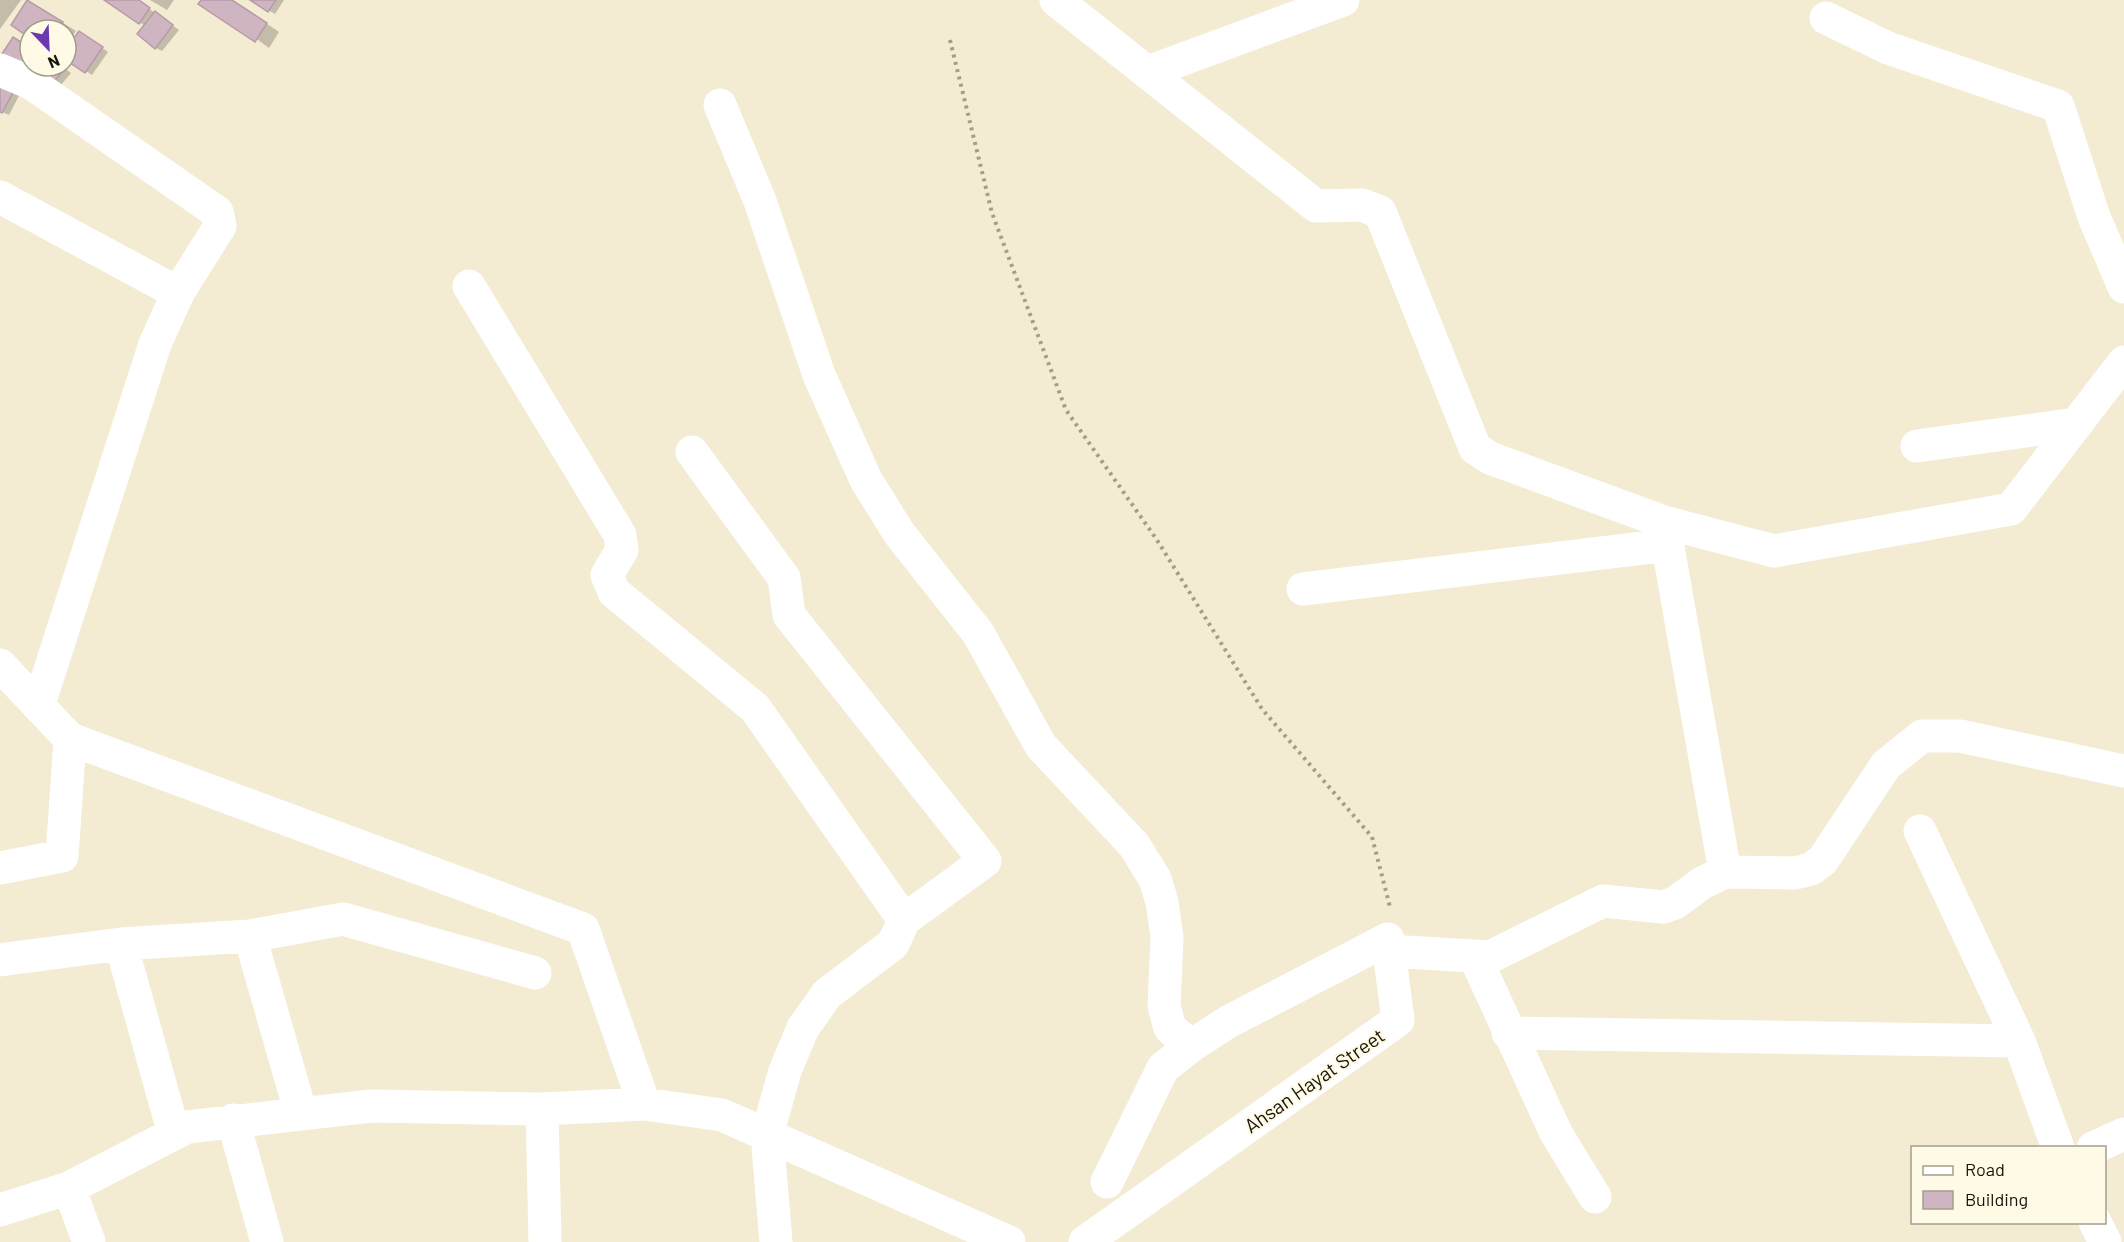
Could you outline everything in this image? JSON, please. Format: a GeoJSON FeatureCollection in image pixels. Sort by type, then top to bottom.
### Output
{"type":"FeatureCollection","features":[{"type":"Feature","properties":{"kind":"street"},"geometry":{"type":"LineString","coordinates":[[1056,0],[1316,206],[1362,205],[1380,212],[1475,448],[1490,458],[1666,534],[1774,551],[2011,509],[2124,362]]}},
{"type":"Feature","properties":{"kind":"street"},"geometry":{"type":"LineString","coordinates":[[1148,72],[1343,0]]}},
{"type":"Feature","properties":{"kind":"street"},"geometry":{"type":"LineString","coordinates":[[1826,18],[1888,48],[2058,106],[2094,217],[2124,287]]}},
{"type":"Feature","properties":{"kind":"street"},"geometry":{"type":"LineString","coordinates":[[0,70],[31,83],[217,212],[220,226],[178,293],[155,344],[39,704]]}},
{"type":"Feature","properties":{"kind":"street"},"geometry":{"type":"LineString","coordinates":[[720,105],[760,201],[819,375],[866,480],[899,533],[978,633],[1041,746],[1134,846],[1155,879],[1162,902],[1167,937],[1164,1006],[1170,1028],[1191,1046]]}},
{"type":"Feature","properties":{"kind":"street"},"geometry":{"type":"LineString","coordinates":[[0,197],[178,293]]}},
{"type":"Feature","properties":{"kind":"street"},"geometry":{"type":"LineString","coordinates":[[470,286],[620,535],[622,549],[607,575],[614,592],[755,708],[904,920]]}},
{"type":"Feature","properties":{"kind":"street"},"geometry":{"type":"LineString","coordinates":[[1917,446],[2076,424]]}},
{"type":"Feature","properties":{"kind":"street"},"geometry":{"type":"LineString","coordinates":[[692,452],[784,578],[789,615],[985,861],[904,920],[893,944],[827,994],[803,1028],[785,1071],[766,1134],[776,1242]]}},
{"type":"Feature","properties":{"kind":"street"},"geometry":{"type":"LineString","coordinates":[[1303,589],[1666,534]]}},
{"type":"Feature","properties":{"kind":"street"},"geometry":{"type":"LineString","coordinates":[[1666,534],[1725,872]]}},
{"type":"Feature","properties":{"kind":"street"},"geometry":{"type":"LineString","coordinates":[[0,665],[70,739],[583,929],[644,1104]]}},
{"type":"Feature","properties":{"kind":"street","name":"Ahsan Hayat Street"},"geometry":{"type":"LineString","coordinates":[[1085,1242],[1398,1020],[1389,951],[1490,957],[1509,945],[1603,901],[1663,907],[1675,903],[1702,882],[1725,872],[1795,873],[1811,869],[1823,860],[1886,765],[1922,736],[1960,736],[2124,771]]}},
{"type":"Feature","properties":{"kind":"street"},"geometry":{"type":"LineString","coordinates":[[0,868],[62,856],[70,739]]}},
{"type":"Feature","properties":{"kind":"street"},"geometry":{"type":"LineString","coordinates":[[1920,831],[2019,1041],[2057,1146]]}},
{"type":"Feature","properties":{"kind":"street"},"geometry":{"type":"LineString","coordinates":[[0,960],[121,944],[250,936],[343,919],[535,973]]}},
{"type":"Feature","properties":{"kind":"street"},"geometry":{"type":"LineString","coordinates":[[250,936],[301,1114]]}},
{"type":"Feature","properties":{"kind":"street"},"geometry":{"type":"LineString","coordinates":[[1107,1182],[1163,1068],[1228,1022],[1388,939]]}},
{"type":"Feature","properties":{"kind":"street"},"geometry":{"type":"LineString","coordinates":[[121,944],[174,1134]]}},
{"type":"Feature","properties":{"kind":"street"},"geometry":{"type":"LineString","coordinates":[[1475,957],[1556,1133],[1595,1197]]}},
{"type":"Feature","properties":{"kind":"street"},"geometry":{"type":"LineString","coordinates":[[1508,1033],[2019,1041]]}},
{"type":"Feature","properties":{"kind":"street"},"geometry":{"type":"LineString","coordinates":[[0,1210],[69,1188],[187,1127],[371,1106],[542,1109],[644,1104],[722,1115],[1009,1242]]}},
{"type":"Feature","properties":{"kind":"street"},"geometry":{"type":"LineString","coordinates":[[542,1109],[545,1242]]}},
{"type":"Feature","properties":{"kind":"street"},"geometry":{"type":"LineString","coordinates":[[233,1120],[267,1242]]}},
{"type":"Feature","properties":{"kind":"street"},"geometry":{"type":"LineString","coordinates":[[2097,1146],[2124,1134]]}},
{"type":"Feature","properties":{"kind":"street"},"geometry":{"type":"LineString","coordinates":[[69,1188],[89,1242]]}},
{"type":"Feature","properties":{"kind":"street"},"geometry":{"type":"LineString","coordinates":[[2096,1224],[2105,1242]]}},
{"type":"Feature","properties":{"kind":"path"},"geometry":{"type":"LineString","coordinates":[[950,40],[992,213],[1066,410],[1157,540],[1262,709],[1372,837],[1390,903],[1388,939]]}},
{"type":"Feature","properties":{"kind":"building"},"geometry":{"type":"Polygon","coordinates":[[[27,0],[56,18],[18,18],[18,30],[11,25],[27,0]]]}},
{"type":"Feature","properties":{"kind":"building"},"geometry":{"type":"Polygon","coordinates":[[[104,0],[139,0],[150,8],[139,24],[104,0]]]}},
{"type":"Feature","properties":{"kind":"building"},"geometry":{"type":"Polygon","coordinates":[[[201,0],[232,0],[267,23],[255,42],[198,4],[201,0]]]}},
{"type":"Feature","properties":{"kind":"building"},"geometry":{"type":"Polygon","coordinates":[[[250,0],[276,0],[268,12],[250,0]]]}},
{"type":"Feature","properties":{"kind":"building"},"geometry":{"type":"Polygon","coordinates":[[[155,11],[173,25],[155,49],[137,34],[155,11]]]}},
{"type":"Feature","properties":{"kind":"building"},"geometry":{"type":"Polygon","coordinates":[[[78,32],[103,47],[85,73],[78,68],[78,32]]]}},
{"type":"Feature","properties":{"kind":"building"},"geometry":{"type":"Polygon","coordinates":[[[13,37],[18,40],[18,71],[0,57],[13,37]]]}},
{"type":"Feature","properties":{"kind":"building"},"geometry":{"type":"Polygon","coordinates":[[[0,76],[17,85],[2,113],[0,112],[0,76]]]}},
{"type":"Feature","properties":{"kind":"building"},"geometry":{"type":"Polygon","coordinates":[[[32,78],[57,78],[48,90],[32,78]]]}}]}
